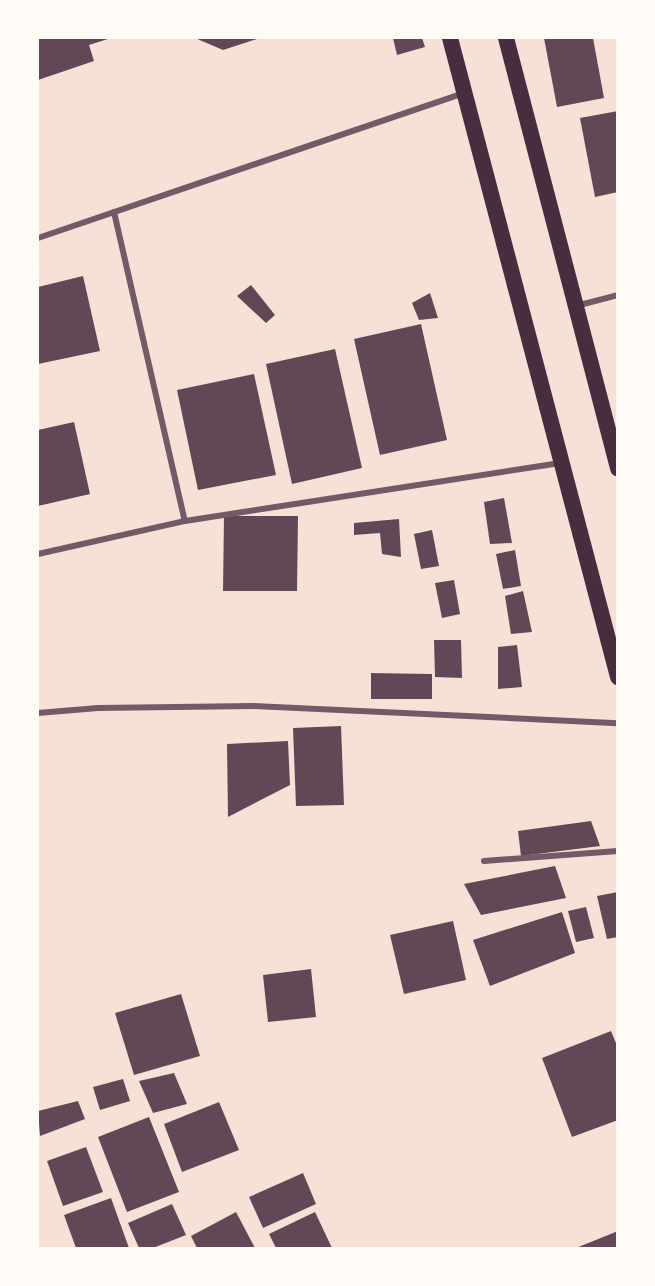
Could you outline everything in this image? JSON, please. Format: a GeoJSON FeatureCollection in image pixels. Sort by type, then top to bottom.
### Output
{"type":"FeatureCollection","features":[{"type":"Feature","properties":{"kind":"highway"},"geometry":{"type":"LineString","coordinates":[[450,38],[618,677]]}},
{"type":"Feature","properties":{"kind":"highway"},"geometry":{"type":"LineString","coordinates":[[506,38],[618,469]]}},
{"type":"Feature","properties":{"kind":"street"},"geometry":{"type":"LineString","coordinates":[[38,238],[464,93]]}},
{"type":"Feature","properties":{"kind":"street"},"geometry":{"type":"LineString","coordinates":[[114,212],[185,521]]}},
{"type":"Feature","properties":{"kind":"street"},"geometry":{"type":"LineString","coordinates":[[576,306],[618,296]]}},
{"type":"Feature","properties":{"kind":"street"},"geometry":{"type":"LineString","coordinates":[[38,554],[185,521],[562,463]]}},
{"type":"Feature","properties":{"kind":"street"},"geometry":{"type":"LineString","coordinates":[[38,713],[98,708],[253,706],[618,723]]}},
{"type":"Feature","properties":{"kind":"street"},"geometry":{"type":"LineString","coordinates":[[484,861],[618,851]]}},
{"type":"Feature","properties":{"kind":"building"},"geometry":{"type":"Polygon","coordinates":[[[38,38],[111,38],[89,45],[94,61],[38,80],[38,38]]]}},
{"type":"Feature","properties":{"kind":"building"},"geometry":{"type":"Polygon","coordinates":[[[195,38],[260,38],[223,50],[195,38]]]}},
{"type":"Feature","properties":{"kind":"building"},"geometry":{"type":"Polygon","coordinates":[[[393,38],[422,38],[425,47],[397,55],[393,38]]]}},
{"type":"Feature","properties":{"kind":"building"},"geometry":{"type":"Polygon","coordinates":[[[544,38],[593,38],[604,98],[557,107],[544,38]]]}},
{"type":"Feature","properties":{"kind":"building"},"geometry":{"type":"Polygon","coordinates":[[[618,111],[618,192],[595,197],[580,118],[618,111]]]}},
{"type":"Feature","properties":{"kind":"building"},"geometry":{"type":"Polygon","coordinates":[[[83,276],[100,351],[38,364],[38,287],[83,276]]]}},
{"type":"Feature","properties":{"kind":"building"},"geometry":{"type":"Polygon","coordinates":[[[251,285],[275,315],[266,323],[237,296],[251,285]]]}},
{"type":"Feature","properties":{"kind":"building"},"geometry":{"type":"Polygon","coordinates":[[[430,293],[438,318],[419,320],[412,303],[430,293]]]}},
{"type":"Feature","properties":{"kind":"building"},"geometry":{"type":"Polygon","coordinates":[[[421,324],[447,440],[380,455],[354,339],[421,324]]]}},
{"type":"Feature","properties":{"kind":"building"},"geometry":{"type":"Polygon","coordinates":[[[335,349],[362,468],[292,484],[266,364],[335,349]]]}},
{"type":"Feature","properties":{"kind":"building"},"geometry":{"type":"Polygon","coordinates":[[[254,374],[276,475],[198,490],[177,390],[254,374]]]}},
{"type":"Feature","properties":{"kind":"building"},"geometry":{"type":"Polygon","coordinates":[[[74,422],[90,494],[38,506],[38,430],[74,422]]]}},
{"type":"Feature","properties":{"kind":"building"},"geometry":{"type":"Polygon","coordinates":[[[504,498],[512,543],[490,544],[484,502],[504,498]]]}},
{"type":"Feature","properties":{"kind":"building"},"geometry":{"type":"Polygon","coordinates":[[[224,516],[298,516],[297,591],[223,591],[224,516]]]}},
{"type":"Feature","properties":{"kind":"building"},"geometry":{"type":"Polygon","coordinates":[[[399,519],[401,557],[382,554],[380,533],[354,535],[354,523],[399,519]]]}},
{"type":"Feature","properties":{"kind":"building"},"geometry":{"type":"Polygon","coordinates":[[[432,530],[439,566],[421,569],[414,534],[432,530]]]}},
{"type":"Feature","properties":{"kind":"building"},"geometry":{"type":"Polygon","coordinates":[[[515,550],[521,586],[503,589],[496,554],[515,550]]]}},
{"type":"Feature","properties":{"kind":"building"},"geometry":{"type":"Polygon","coordinates":[[[454,580],[460,614],[442,618],[435,583],[454,580]]]}},
{"type":"Feature","properties":{"kind":"building"},"geometry":{"type":"Polygon","coordinates":[[[523,591],[532,632],[511,634],[505,596],[523,591]]]}},
{"type":"Feature","properties":{"kind":"building"},"geometry":{"type":"Polygon","coordinates":[[[434,640],[461,640],[462,678],[435,677],[434,640]]]}},
{"type":"Feature","properties":{"kind":"building"},"geometry":{"type":"Polygon","coordinates":[[[517,645],[522,687],[498,689],[498,647],[517,645]]]}},
{"type":"Feature","properties":{"kind":"building"},"geometry":{"type":"Polygon","coordinates":[[[371,673],[432,674],[432,699],[371,699],[371,673]]]}},
{"type":"Feature","properties":{"kind":"building"},"geometry":{"type":"Polygon","coordinates":[[[341,726],[344,805],[296,806],[293,728],[341,726]]]}},
{"type":"Feature","properties":{"kind":"building"},"geometry":{"type":"Polygon","coordinates":[[[288,741],[290,785],[228,817],[227,744],[288,741]]]}},
{"type":"Feature","properties":{"kind":"building"},"geometry":{"type":"Polygon","coordinates":[[[591,821],[600,846],[521,856],[518,831],[591,821]]]}},
{"type":"Feature","properties":{"kind":"building"},"geometry":{"type":"Polygon","coordinates":[[[555,866],[566,898],[481,915],[464,884],[555,866]]]}},
{"type":"Feature","properties":{"kind":"building"},"geometry":{"type":"Polygon","coordinates":[[[618,892],[618,937],[607,939],[597,896],[618,892]]]}},
{"type":"Feature","properties":{"kind":"building"},"geometry":{"type":"Polygon","coordinates":[[[586,907],[594,938],[576,942],[568,911],[586,907]]]}},
{"type":"Feature","properties":{"kind":"building"},"geometry":{"type":"Polygon","coordinates":[[[562,912],[575,953],[490,986],[473,940],[562,912]]]}},
{"type":"Feature","properties":{"kind":"building"},"geometry":{"type":"Polygon","coordinates":[[[453,921],[466,980],[404,994],[390,935],[453,921]]]}},
{"type":"Feature","properties":{"kind":"building"},"geometry":{"type":"Polygon","coordinates":[[[311,969],[316,1017],[268,1022],[263,975],[311,969]]]}},
{"type":"Feature","properties":{"kind":"building"},"geometry":{"type":"Polygon","coordinates":[[[181,994],[200,1056],[134,1075],[115,1013],[181,994]]]}},
{"type":"Feature","properties":{"kind":"building"},"geometry":{"type":"Polygon","coordinates":[[[611,1031],[618,1048],[618,1120],[572,1137],[542,1058],[611,1031]]]}},
{"type":"Feature","properties":{"kind":"building"},"geometry":{"type":"Polygon","coordinates":[[[174,1073],[187,1104],[153,1113],[139,1081],[174,1073]]]}},
{"type":"Feature","properties":{"kind":"building"},"geometry":{"type":"Polygon","coordinates":[[[123,1079],[130,1101],[100,1110],[93,1087],[123,1079]]]}},
{"type":"Feature","properties":{"kind":"building"},"geometry":{"type":"Polygon","coordinates":[[[78,1101],[85,1119],[40,1136],[38,1111],[78,1101]]]}},
{"type":"Feature","properties":{"kind":"building"},"geometry":{"type":"Polygon","coordinates":[[[219,1102],[239,1150],[182,1172],[164,1124],[219,1102]]]}},
{"type":"Feature","properties":{"kind":"building"},"geometry":{"type":"Polygon","coordinates":[[[149,1117],[179,1192],[127,1212],[98,1137],[149,1117]]]}},
{"type":"Feature","properties":{"kind":"building"},"geometry":{"type":"Polygon","coordinates":[[[86,1147],[103,1192],[63,1206],[47,1161],[86,1147]]]}},
{"type":"Feature","properties":{"kind":"building"},"geometry":{"type":"Polygon","coordinates":[[[303,1173],[316,1204],[263,1228],[249,1197],[303,1173]]]}},
{"type":"Feature","properties":{"kind":"building"},"geometry":{"type":"Polygon","coordinates":[[[111,1198],[129,1248],[76,1248],[64,1215],[111,1198]]]}},
{"type":"Feature","properties":{"kind":"building"},"geometry":{"type":"Polygon","coordinates":[[[172,1204],[186,1235],[153,1248],[139,1248],[128,1223],[172,1204]]]}},
{"type":"Feature","properties":{"kind":"building"},"geometry":{"type":"Polygon","coordinates":[[[236,1212],[255,1248],[197,1248],[191,1236],[236,1212]]]}},
{"type":"Feature","properties":{"kind":"building"},"geometry":{"type":"Polygon","coordinates":[[[315,1212],[332,1248],[276,1248],[269,1234],[315,1212]]]}},
{"type":"Feature","properties":{"kind":"building"},"geometry":{"type":"Polygon","coordinates":[[[618,1231],[618,1248],[576,1248],[618,1231]]]}}]}
